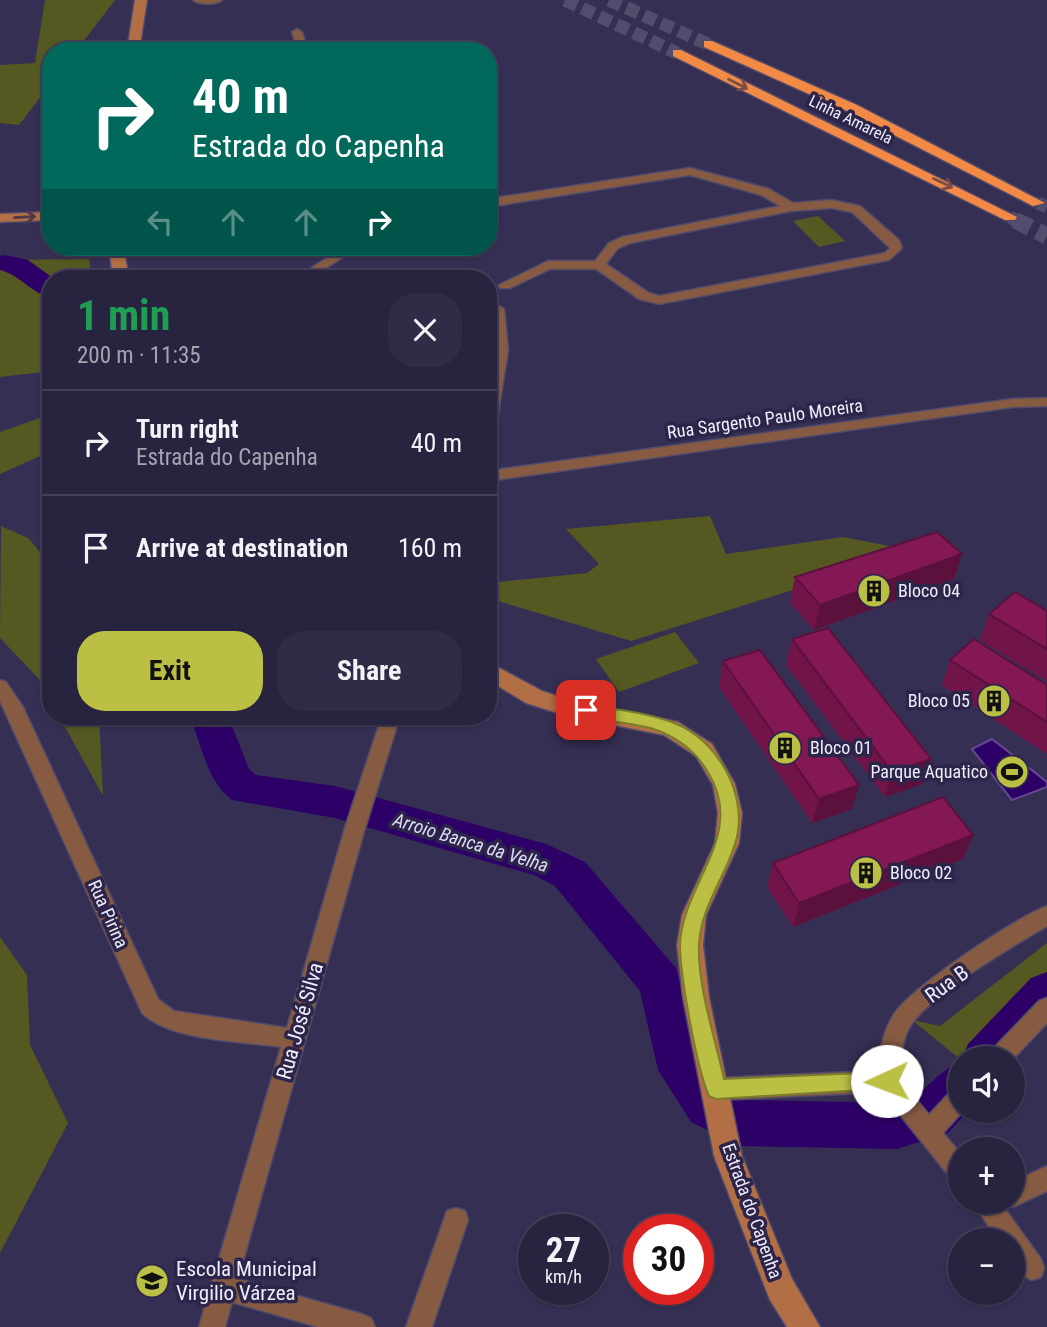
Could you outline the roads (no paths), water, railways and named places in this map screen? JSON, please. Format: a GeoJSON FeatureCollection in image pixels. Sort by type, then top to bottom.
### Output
{"type":"FeatureCollection","features":[{"type":"Feature","properties":{"kind":"highway","name":"Linha Amarela"},"geometry":{"type":"LineString","coordinates":[[708,44],[852,108],[1038,203]]}},
{"type":"Feature","properties":{"kind":"highway","name":"Linha Amarela"},"geometry":{"type":"LineString","coordinates":[[677,53],[1010,217]]}},
{"type":"Feature","properties":{"kind":"street"},"geometry":{"type":"LineString","coordinates":[[134,42],[141,0]]}},
{"type":"Feature","properties":{"kind":"street"},"geometry":{"type":"LineString","coordinates":[[198,0],[217,0]]}},
{"type":"Feature","properties":{"kind":"street"},"geometry":{"type":"LineString","coordinates":[[297,32],[300,42]]}},
{"type":"Feature","properties":{"kind":"street"},"geometry":{"type":"LineString","coordinates":[[497,202],[690,171],[765,191],[791,208]]}},
{"type":"Feature","properties":{"kind":"street"},"geometry":{"type":"LineString","coordinates":[[505,285],[548,265],[599,265],[644,296],[659,300],[843,265],[895,252],[895,243],[856,209],[831,204],[791,208],[626,240],[613,246],[599,265]]}},
{"type":"Feature","properties":{"kind":"street"},"geometry":{"type":"LineString","coordinates":[[0,218],[42,216]]}},
{"type":"Feature","properties":{"kind":"street"},"geometry":{"type":"LineString","coordinates":[[314,270],[338,256]]}},
{"type":"Feature","properties":{"kind":"street"},"geometry":{"type":"LineString","coordinates":[[329,270],[351,256]]}},
{"type":"Feature","properties":{"kind":"street"},"geometry":{"type":"LineString","coordinates":[[497,309],[501,350],[497,376]]}},
{"type":"Feature","properties":{"kind":"street","name":"Rua Sargento Paulo Moreira"},"geometry":{"type":"LineString","coordinates":[[497,475],[1013,403],[1047,402]]}},
{"type":"Feature","properties":{"kind":"street","name":"Estrada do Capenha"},"geometry":{"type":"LineString","coordinates":[[497,675],[534,697],[572,709],[670,728],[704,750],[724,784],[730,813],[727,843],[694,915],[690,945],[696,997],[728,1156],[781,1289],[805,1327]]}},
{"type":"Feature","properties":{"kind":"street","name":"Rua Pirina"},"geometry":{"type":"LineString","coordinates":[[0,687],[14,708],[150,1006],[159,1015],[172,1021],[295,1039]]}},
{"type":"Feature","properties":{"kind":"street","name":"Rua José Silva"},"geometry":{"type":"LineString","coordinates":[[212,1327],[355,828],[388,725]]}},
{"type":"Feature","properties":{"kind":"street","name":"Rua B"},"geometry":{"type":"LineString","coordinates":[[894,1090],[891,1051],[902,1020],[928,996],[1043,923]]}},
{"type":"Feature","properties":{"kind":"street"},"geometry":{"type":"LineString","coordinates":[[1010,1046],[1047,1008]]}},
{"type":"Feature","properties":{"kind":"street"},"geometry":{"type":"LineString","coordinates":[[716,1091],[894,1090],[948,1157]]}},
{"type":"Feature","properties":{"kind":"street"},"geometry":{"type":"LineString","coordinates":[[925,1129],[948,1109]]}},
{"type":"Feature","properties":{"kind":"street"},"geometry":{"type":"LineString","coordinates":[[1025,1189],[1047,1178]]}},
{"type":"Feature","properties":{"kind":"street"},"geometry":{"type":"LineString","coordinates":[[419,1327],[456,1220]]}},
{"type":"Feature","properties":{"kind":"street"},"geometry":{"type":"LineString","coordinates":[[1025,1258],[1032,1268]]}},
{"type":"Feature","properties":{"kind":"street"},"geometry":{"type":"LineString","coordinates":[[224,1287],[362,1327]]}},
{"type":"Feature","properties":{"kind":"waterway","name":"Arroio Banca da Velha"},"geometry":{"type":"LineString","coordinates":[[5,263],[19,266],[42,283]]}},
{"type":"Feature","properties":{"kind":"waterway","name":"Arroio Banca da Velha"},"geometry":{"type":"LineString","coordinates":[[212,725],[233,779],[246,789],[335,802],[546,861],[570,874],[660,982],[682,1070],[708,1106],[741,1123],[897,1126],[931,1117],[948,1098]]}},
{"type":"Feature","properties":{"kind":"waterway","name":"Arroio Banca da Velha"},"geometry":{"type":"LineString","coordinates":[[997,1046],[1047,992]]}},
{"type":"Feature","properties":{"kind":"tunnel"},"geometry":{"type":"LineString","coordinates":[[565,0],[677,53]]}},
{"type":"Feature","properties":{"kind":"tunnel"},"geometry":{"type":"LineString","coordinates":[[609,0],[708,44]]}},
{"type":"Feature","properties":{"kind":"tunnel"},"geometry":{"type":"LineString","coordinates":[[1038,203],[1047,207]]}},
{"type":"Feature","properties":{"kind":"tunnel"},"geometry":{"type":"LineString","coordinates":[[1010,217],[1019,222]]}},
{"type":"Feature","properties":{"kind":"tunnel"},"geometry":{"type":"LineString","coordinates":[[1015,220],[1019,222]]}},
{"type":"Feature","properties":{"kind":"tunnel"},"geometry":{"type":"LineString","coordinates":[[1019,222],[1047,236]]}},
{"type":"Feature","properties":{"kind":"place","name":"Bloco 04"},"geometry":{"type":"Point","coordinates":[874,591]}},
{"type":"Feature","properties":{"kind":"place","name":"Bloco 05"},"geometry":{"type":"Point","coordinates":[994,701]}},
{"type":"Feature","properties":{"kind":"place","name":"Bloco 01"},"geometry":{"type":"Point","coordinates":[785,748]}},
{"type":"Feature","properties":{"kind":"place","name":"Parque Aquatico"},"geometry":{"type":"Point","coordinates":[1012,772]}},
{"type":"Feature","properties":{"kind":"place","name":"Bloco 02"},"geometry":{"type":"Point","coordinates":[866,873]}},
{"type":"Feature","properties":{"kind":"place","name":"Escola Municipal Virgilio Várzea"},"geometry":{"type":"Point","coordinates":[152,1281]}}]}
